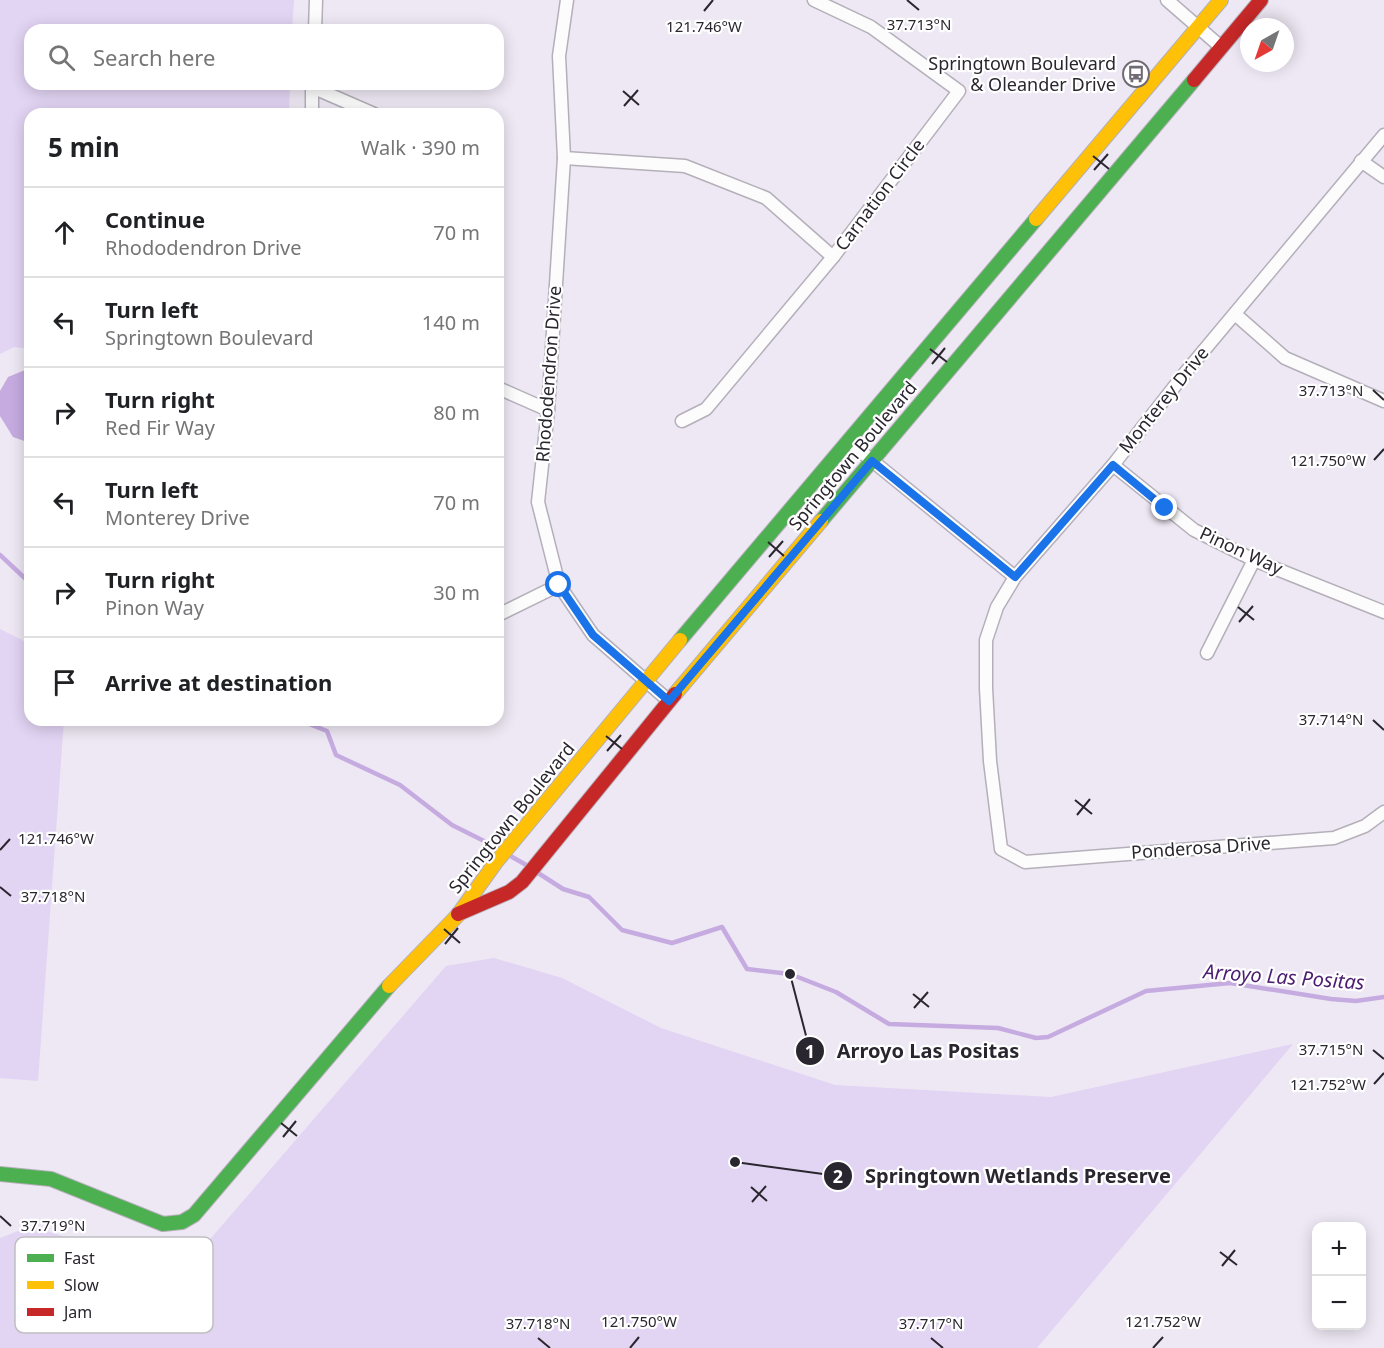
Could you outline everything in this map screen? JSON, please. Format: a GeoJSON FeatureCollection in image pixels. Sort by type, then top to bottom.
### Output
{"type":"FeatureCollection","features":[{"type":"Feature","properties":{"kind":"street"},"geometry":{"type":"LineString","coordinates":[[315,24],[316,0]]}},
{"type":"Feature","properties":{"kind":"street","name":"Rhododendron Drive"},"geometry":{"type":"LineString","coordinates":[[567,0],[559,56],[564,158],[548,410],[538,501],[559,585],[593,635],[669,701]]}},
{"type":"Feature","properties":{"kind":"street","name":"Carnation Circle"},"geometry":{"type":"LineString","coordinates":[[682,421],[706,409],[834,257],[959,91],[871,27],[814,0]]}},
{"type":"Feature","properties":{"kind":"street"},"geometry":{"type":"LineString","coordinates":[[1167,0],[1221,47]]}},
{"type":"Feature","properties":{"kind":"street","name":"Springtown Boulevard"},"geometry":{"type":"LineString","coordinates":[[0,1174],[51,1179],[163,1224],[182,1222],[194,1215],[394,980],[458,915],[496,862],[646,681],[1221,0]]}},
{"type":"Feature","properties":{"kind":"street","name":"Springtown Boulevard"},"geometry":{"type":"LineString","coordinates":[[458,915],[509,892],[522,882],[669,701],[1261,0]]}},
{"type":"Feature","properties":{"kind":"street"},"geometry":{"type":"LineString","coordinates":[[312,90],[312,108]]}},
{"type":"Feature","properties":{"kind":"street"},"geometry":{"type":"LineString","coordinates":[[323,90],[361,108]]}},
{"type":"Feature","properties":{"kind":"street","name":"Monterey Drive"},"geometry":{"type":"LineString","coordinates":[[1012,857],[1001,849],[990,761],[986,640],[997,607],[1015,577],[1113,465],[1361,160],[1384,135]]}},
{"type":"Feature","properties":{"kind":"street"},"geometry":{"type":"LineString","coordinates":[[564,158],[685,166],[766,198],[834,257]]}},
{"type":"Feature","properties":{"kind":"street"},"geometry":{"type":"LineString","coordinates":[[1361,160],[1384,177]]}},
{"type":"Feature","properties":{"kind":"street"},"geometry":{"type":"LineString","coordinates":[[1235,314],[1286,358],[1384,401]]}},
{"type":"Feature","properties":{"kind":"street"},"geometry":{"type":"LineString","coordinates":[[504,391],[548,410]]}},
{"type":"Feature","properties":{"kind":"street"},"geometry":{"type":"LineString","coordinates":[[848,441],[1015,577]]}},
{"type":"Feature","properties":{"kind":"street","name":"Pinon Way"},"geometry":{"type":"LineString","coordinates":[[1113,465],[1194,530],[1254,560],[1384,612]]}},
{"type":"Feature","properties":{"kind":"street"},"geometry":{"type":"LineString","coordinates":[[1207,653],[1254,560]]}},
{"type":"Feature","properties":{"kind":"street"},"geometry":{"type":"LineString","coordinates":[[504,612],[559,585]]}},
{"type":"Feature","properties":{"kind":"street","name":"Ponderosa Drive"},"geometry":{"type":"LineString","coordinates":[[1012,857],[1025,862],[1334,838],[1365,826],[1384,812]]}},
{"type":"Feature","properties":{"kind":"shaded area"},"geometry":{"type":"Polygon","coordinates":[[[0,0],[294,0],[292,24],[24,24],[24,90],[290,90],[289,108],[24,108],[24,348],[14,347],[0,354],[0,0]]]}},
{"type":"Feature","properties":{"kind":"shaded area"},"geometry":{"type":"Polygon","coordinates":[[[24,370],[24,441],[13,437],[0,416],[0,391],[8,377],[24,370]]]}},
{"type":"Feature","properties":{"kind":"shaded area"},"geometry":{"type":"Polygon","coordinates":[[[0,629],[24,641],[24,726],[64,726],[38,1081],[0,1078],[0,629]]]}},
{"type":"Feature","properties":{"kind":"shaded area"},"geometry":{"type":"Polygon","coordinates":[[[494,958],[562,978],[661,1028],[835,1085],[1051,1097],[1293,1044],[1037,1348],[0,1348],[0,1238],[31,1226],[66,1237],[15,1237],[15,1333],[213,1333],[212,1237],[446,966],[494,958]]]}},
{"type":"Feature","properties":{"kind":"waterway","name":"Arroyo Las Positas"},"geometry":{"type":"LineString","coordinates":[[0,555],[24,577]]}},
{"type":"Feature","properties":{"kind":"waterway","name":"Arroyo Las Positas"},"geometry":{"type":"LineString","coordinates":[[314,726],[327,731],[336,755],[400,785],[452,825],[500,849]]}},
{"type":"Feature","properties":{"kind":"waterway","name":"Arroyo Las Positas"},"geometry":{"type":"LineString","coordinates":[[507,854],[528,866]]}},
{"type":"Feature","properties":{"kind":"waterway","name":"Arroyo Las Positas"},"geometry":{"type":"LineString","coordinates":[[535,871],[563,889],[589,897],[622,930],[672,943],[722,927],[747,969],[790,974],[836,992],[889,1024],[998,1028],[1036,1038],[1048,1037],[1146,991],[1230,983],[1331,999],[1356,1001],[1384,997]]}},
{"type":"Feature","properties":{"kind":"traffic: fast"},"geometry":{"type":"LineString","coordinates":[[821,521],[1194,80]]}},
{"type":"Feature","properties":{"kind":"traffic: fast"},"geometry":{"type":"LineString","coordinates":[[680,640],[1036,219]]}},
{"type":"Feature","properties":{"kind":"traffic: fast"},"geometry":{"type":"LineString","coordinates":[[0,1174],[51,1179],[163,1224],[182,1222],[194,1215],[389,986]]}},
{"type":"Feature","properties":{"kind":"traffic: slow"},"geometry":{"type":"LineString","coordinates":[[1036,219],[1221,0]]}},
{"type":"Feature","properties":{"kind":"traffic: slow"},"geometry":{"type":"LineString","coordinates":[[675,694],[821,521]]}},
{"type":"Feature","properties":{"kind":"traffic: slow"},"geometry":{"type":"LineString","coordinates":[[389,986],[458,915],[496,862],[680,640]]}},
{"type":"Feature","properties":{"kind":"traffic: jam"},"geometry":{"type":"LineString","coordinates":[[1194,80],[1261,0]]}},
{"type":"Feature","properties":{"kind":"traffic: jam"},"geometry":{"type":"LineString","coordinates":[[458,914],[509,892],[522,882],[675,694]]}},
{"type":"Feature","properties":{"kind":"place","name":"Springtown Boulevard & Oleander Drive"},"geometry":{"type":"Point","coordinates":[1136,74]}},
{"type":"Feature","properties":{"kind":"place","name":"Arroyo Las Positas"},"geometry":{"type":"Point","coordinates":[790,974]}},
{"type":"Feature","properties":{"kind":"place","name":"Springtown Wetlands Preserve"},"geometry":{"type":"Point","coordinates":[735,1162]}},
{"type":"Feature","properties":{"kind":"route"},"geometry":{"type":"LineString","coordinates":[[559,585],[593,635],[669,701],[872,461],[1015,577],[1113,465],[1165,508]]}}]}
